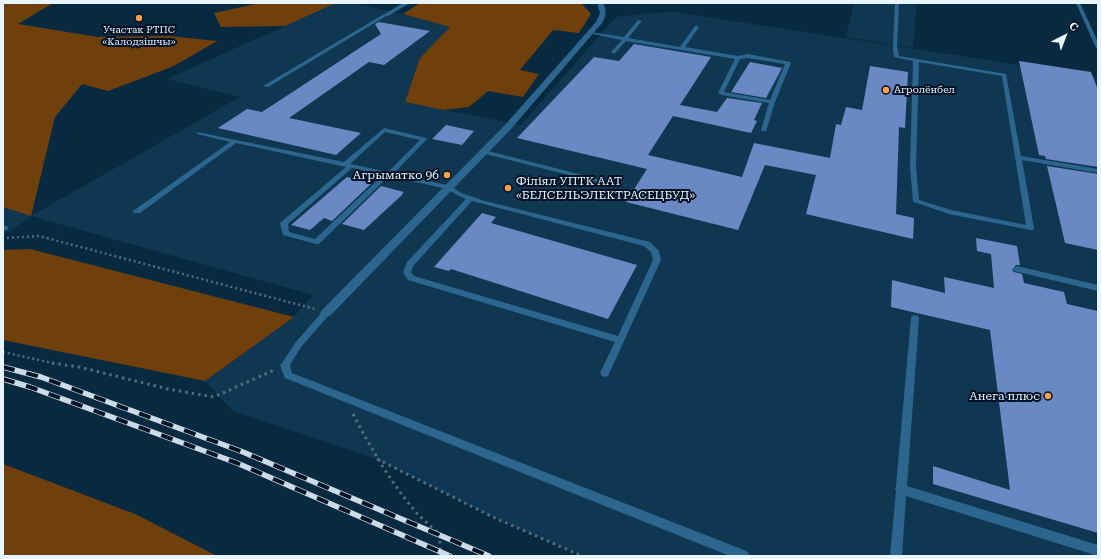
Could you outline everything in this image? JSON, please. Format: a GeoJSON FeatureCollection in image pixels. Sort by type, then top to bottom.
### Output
{"type":"FeatureCollection","features":[{"type":"Feature","properties":{"kind":"street"},"geometry":{"type":"LineString","coordinates":[[386,15],[407,3]]}},
{"type":"Feature","properties":{"kind":"street"},"geometry":{"type":"LineString","coordinates":[[326,312],[508,127],[604,16],[604,9],[600,3]]}},
{"type":"Feature","properties":{"kind":"lane"},"geometry":{"type":"LineString","coordinates":[[897,3],[895,47],[897,57],[916,60],[1004,75],[1030,228],[949,212],[916,201],[913,167],[916,60]]}},
{"type":"Feature","properties":{"kind":"lane"},"geometry":{"type":"LineString","coordinates":[[1078,3],[1098,48]]}},
{"type":"Feature","properties":{"kind":"lane"},"geometry":{"type":"LineString","coordinates":[[266,86],[386,15]]}},
{"type":"Feature","properties":{"kind":"lane"},"geometry":{"type":"LineString","coordinates":[[614,52],[640,22]]}},
{"type":"Feature","properties":{"kind":"lane"},"geometry":{"type":"LineString","coordinates":[[681,49],[697,27]]}},
{"type":"Feature","properties":{"kind":"lane"},"geometry":{"type":"LineString","coordinates":[[590,33],[738,58],[748,56],[788,63],[772,102],[764,130]]}},
{"type":"Feature","properties":{"kind":"lane"},"geometry":{"type":"LineString","coordinates":[[738,58],[721,93],[772,102]]}},
{"type":"Feature","properties":{"kind":"lane"},"geometry":{"type":"LineString","coordinates":[[384,130],[424,139],[316,242],[286,232],[284,223],[348,165],[384,130]]}},
{"type":"Feature","properties":{"kind":"lane"},"geometry":{"type":"LineString","coordinates":[[199,133],[449,187],[459,194],[471,198],[647,244],[655,251],[657,260],[619,340],[605,374]]}},
{"type":"Feature","properties":{"kind":"lane"},"geometry":{"type":"LineString","coordinates":[[137,211],[235,141]]}},
{"type":"Feature","properties":{"kind":"lane"},"geometry":{"type":"LineString","coordinates":[[484,152],[612,184]]}},
{"type":"Feature","properties":{"kind":"lane"},"geometry":{"type":"LineString","coordinates":[[1017,157],[1098,171]]}},
{"type":"Feature","properties":{"kind":"lane"},"geometry":{"type":"LineString","coordinates":[[471,198],[410,264],[407,272],[411,278],[619,340]]}},
{"type":"Feature","properties":{"kind":"lane"},"geometry":{"type":"LineString","coordinates":[[1018,269],[1098,288]]}},
{"type":"Feature","properties":{"kind":"lane"},"geometry":{"type":"LineString","coordinates":[[326,312],[298,345],[284,365],[288,375],[744,556]]}},
{"type":"Feature","properties":{"kind":"lane"},"geometry":{"type":"LineString","coordinates":[[896,556],[900,489],[915,318]]}},
{"type":"Feature","properties":{"kind":"lane"},"geometry":{"type":"LineString","coordinates":[[900,489],[1098,551]]}},
{"type":"Feature","properties":{"kind":"path"},"geometry":{"type":"LineString","coordinates":[[3,239],[39,236],[326,312]]}},
{"type":"Feature","properties":{"kind":"path"},"geometry":{"type":"LineString","coordinates":[[3,352],[59,365],[78,367],[168,389],[214,397],[284,365]]}},
{"type":"Feature","properties":{"kind":"path"},"geometry":{"type":"LineString","coordinates":[[344,397],[377,459],[416,512],[440,535],[440,556]]}},
{"type":"Feature","properties":{"kind":"path"},"geometry":{"type":"LineString","coordinates":[[377,459],[495,518],[582,556]]}},
{"type":"Feature","properties":{"kind":"shaded area"},"geometry":{"type":"Polygon","coordinates":[[[3,3],[53,3],[18,24],[98,37],[169,36],[217,41],[174,66],[108,91],[82,84],[55,117],[31,216],[3,207],[3,3]]]}},
{"type":"Feature","properties":{"kind":"shaded area"},"geometry":{"type":"Polygon","coordinates":[[[260,3],[336,3],[285,26],[221,27],[214,13],[260,3]]]}},
{"type":"Feature","properties":{"kind":"shaded area"},"geometry":{"type":"Polygon","coordinates":[[[336,3],[354,3],[451,27],[420,58],[405,102],[521,125],[616,17],[649,13],[674,12],[1098,77],[1098,556],[582,556],[495,518],[377,459],[233,411],[205,381],[294,317],[313,295],[31,216],[240,97],[167,79],[336,3]]]}},
{"type":"Feature","properties":{"kind":"shaded area"},"geometry":{"type":"Polygon","coordinates":[[[420,3],[581,3],[591,14],[579,33],[553,30],[520,70],[539,74],[523,97],[488,91],[469,107],[444,110],[405,102],[420,58],[450,27],[403,14],[420,3]]]}},
{"type":"Feature","properties":{"kind":"shaded area"},"geometry":{"type":"Polygon","coordinates":[[[854,3],[917,3],[913,48],[846,37],[854,3]]]}},
{"type":"Feature","properties":{"kind":"shaded area"},"geometry":{"type":"Polygon","coordinates":[[[3,207],[31,216],[9,232],[3,233],[3,207]]]}},
{"type":"Feature","properties":{"kind":"shaded area"},"geometry":{"type":"Polygon","coordinates":[[[30,249],[294,317],[205,381],[3,340],[3,250],[30,249]]]}},
{"type":"Feature","properties":{"kind":"shaded area"},"geometry":{"type":"Polygon","coordinates":[[[3,464],[135,514],[217,556],[3,556],[3,464]]]}},
{"type":"Feature","properties":{"kind":"building"},"geometry":{"type":"Polygon","coordinates":[[[379,22],[430,31],[384,65],[369,62],[289,118],[361,133],[336,155],[218,128],[247,109],[262,112],[381,34],[375,24],[379,22]]]}},
{"type":"Feature","properties":{"kind":"building"},"geometry":{"type":"Polygon","coordinates":[[[634,44],[711,57],[680,105],[717,112],[727,98],[762,103],[754,120],[757,121],[751,133],[673,116],[648,155],[742,177],[754,143],[830,158],[836,124],[841,125],[846,107],[862,110],[870,66],[908,72],[905,128],[899,127],[896,214],[914,218],[913,239],[806,214],[816,175],[765,165],[738,230],[626,202],[647,169],[517,138],[594,57],[619,61],[634,44]]]}},
{"type":"Feature","properties":{"kind":"building"},"geometry":{"type":"Polygon","coordinates":[[[1019,61],[1091,72],[1098,90],[1098,167],[1046,159],[1045,156],[1039,155],[1019,61]]]}},
{"type":"Feature","properties":{"kind":"building"},"geometry":{"type":"Polygon","coordinates":[[[750,62],[782,68],[766,98],[731,92],[750,62]]]}},
{"type":"Feature","properties":{"kind":"building"},"geometry":{"type":"Polygon","coordinates":[[[446,125],[474,131],[462,145],[432,139],[446,125]]]}},
{"type":"Feature","properties":{"kind":"building"},"geometry":{"type":"Polygon","coordinates":[[[1047,166],[1098,174],[1098,250],[1065,243],[1047,166]]]}},
{"type":"Feature","properties":{"kind":"building"},"geometry":{"type":"Polygon","coordinates":[[[347,177],[372,183],[332,221],[324,218],[310,230],[291,225],[347,177]]]}},
{"type":"Feature","properties":{"kind":"building"},"geometry":{"type":"Polygon","coordinates":[[[381,186],[404,192],[364,230],[342,224],[381,186]]]}},
{"type":"Feature","properties":{"kind":"building"},"geometry":{"type":"Polygon","coordinates":[[[482,213],[496,217],[491,223],[637,265],[608,319],[451,269],[449,271],[434,267],[482,213]]]}},
{"type":"Feature","properties":{"kind":"building","name":"Анега плюс"},"geometry":{"type":"Polygon","coordinates":[[[976,238],[1017,246],[1020,265],[1016,265],[1012,270],[1022,274],[1024,283],[1064,292],[1067,304],[1098,311],[1098,533],[933,484],[933,466],[1010,490],[990,330],[891,307],[892,280],[945,293],[944,277],[994,288],[991,254],[977,251],[976,238]]]}},
{"type":"Feature","properties":{"kind":"railway"},"geometry":{"type":"LineString","coordinates":[[3,367],[41,377],[243,452],[489,556]]}},
{"type":"Feature","properties":{"kind":"railway"},"geometry":{"type":"LineString","coordinates":[[3,379],[30,387],[237,463],[450,556]]}},
{"type":"Feature","properties":{"kind":"place","name":"Участак РТПС «Калодзішчы»"},"geometry":{"type":"Point","coordinates":[139,18]}},
{"type":"Feature","properties":{"kind":"place","name":"Агролёнбел"},"geometry":{"type":"Point","coordinates":[886,90]}},
{"type":"Feature","properties":{"kind":"place","name":"Агрыматко 96"},"geometry":{"type":"Point","coordinates":[447,175]}},
{"type":"Feature","properties":{"kind":"place","name":"Філіял УПТК ААТ «БЕЛСЕЛЬЭЛЕКТРАСЕЦБУД»"},"geometry":{"type":"Point","coordinates":[508,188]}},
{"type":"Feature","properties":{"kind":"place","name":"Анега плюс"},"geometry":{"type":"Point","coordinates":[1048,396]}}]}
